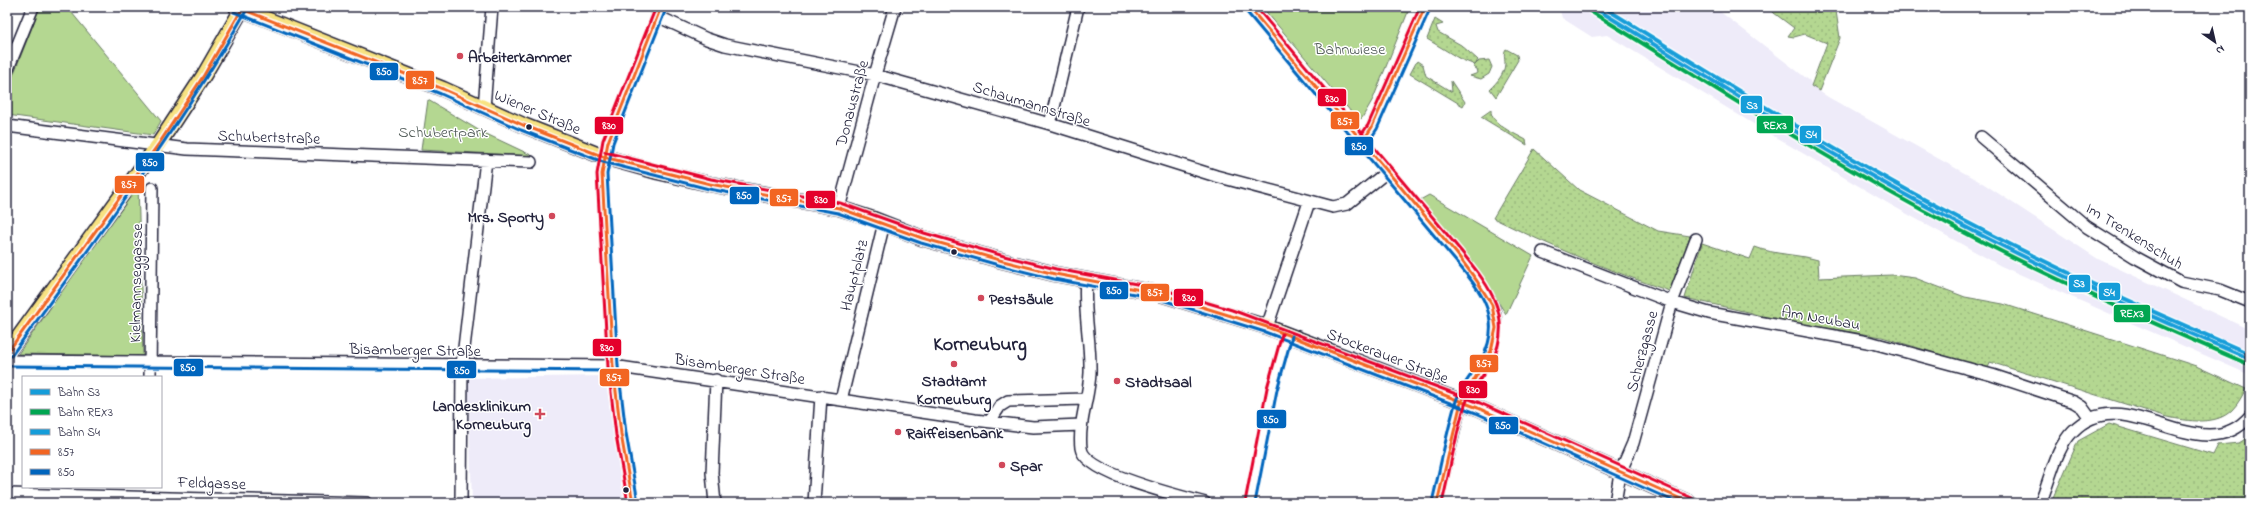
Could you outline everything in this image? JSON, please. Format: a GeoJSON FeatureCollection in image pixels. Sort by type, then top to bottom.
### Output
{"type":"FeatureCollection","features":[{"type":"Feature","properties":{"kind":"main road","name":"Wiener Straße"},"geometry":{"type":"LineString","coordinates":[[240,8],[443,89],[484,108],[604,157],[695,180],[839,208],[884,223]]}},
{"type":"Feature","properties":{"kind":"main road"},"geometry":{"type":"LineString","coordinates":[[7,353],[158,145],[204,75],[240,8]]}},
{"type":"Feature","properties":{"kind":"main road","name":"Hauptplatz"},"geometry":{"type":"LineString","coordinates":[[884,223],[922,238],[1003,261],[1055,274],[1086,279]]}},
{"type":"Feature","properties":{"kind":"main road","name":"Stockerauer Straße"},"geometry":{"type":"LineString","coordinates":[[1086,279],[1157,293],[1266,327],[1461,402],[1690,503]]}},
{"type":"Feature","properties":{"kind":"street"},"geometry":{"type":"LineString","coordinates":[[7,71],[34,7]]}},
{"type":"Feature","properties":{"kind":"street"},"geometry":{"type":"LineString","coordinates":[[484,108],[492,7]]}},
{"type":"Feature","properties":{"kind":"street","name":"Donaustraße"},"geometry":{"type":"LineString","coordinates":[[839,208],[874,74],[895,7]]}},
{"type":"Feature","properties":{"kind":"street"},"geometry":{"type":"LineString","coordinates":[[1050,124],[1078,7]]}},
{"type":"Feature","properties":{"kind":"street"},"geometry":{"type":"LineString","coordinates":[[1249,7],[1388,171],[1473,277],[1495,312],[1496,338],[1492,350],[1461,402],[1437,503]]}},
{"type":"Feature","properties":{"kind":"street"},"geometry":{"type":"LineString","coordinates":[[1363,141],[1372,127],[1424,7]]}},
{"type":"Feature","properties":{"kind":"street"},"geometry":{"type":"LineString","coordinates":[[633,503],[621,434],[613,366],[602,174],[604,157],[659,12]]}},
{"type":"Feature","properties":{"kind":"street","name":"Schaumannstraße"},"geometry":{"type":"LineString","coordinates":[[659,12],[706,39],[725,45],[874,74],[1050,124],[1149,156],[1309,202],[1333,207],[1347,204],[1388,171]]}},
{"type":"Feature","properties":{"kind":"street","name":"Schubertstraße"},"geometry":{"type":"LineString","coordinates":[[7,126],[187,149],[531,162]]}},
{"type":"Feature","properties":{"kind":"street","name":"Im Trenkenschuh"},"geometry":{"type":"LineString","coordinates":[[1981,137],[2087,227],[2135,257],[2181,282],[2220,290],[2250,302]]}},
{"type":"Feature","properties":{"kind":"street"},"geometry":{"type":"LineString","coordinates":[[461,503],[462,365],[486,160]]}},
{"type":"Feature","properties":{"kind":"street","name":"Kielmannseggasse"},"geometry":{"type":"LineString","coordinates":[[150,376],[152,188]]}},
{"type":"Feature","properties":{"kind":"street"},"geometry":{"type":"LineString","coordinates":[[1266,327],[1309,202]]}},
{"type":"Feature","properties":{"kind":"street","name":"Hauptplatz"},"geometry":{"type":"LineString","coordinates":[[841,400],[874,259],[884,223]]}},
{"type":"Feature","properties":{"kind":"street","name":"Scherzgasse"},"geometry":{"type":"LineString","coordinates":[[1615,503],[1620,473],[1633,442],[1672,302],[1696,239]]}},
{"type":"Feature","properties":{"kind":"street","name":"Am Neubau"},"geometry":{"type":"LineString","coordinates":[[1543,252],[1672,302],[1716,314],[1855,338],[1992,375],[2074,402],[2082,407],[2090,418]]}},
{"type":"Feature","properties":{"kind":"street"},"geometry":{"type":"LineString","coordinates":[[1086,279],[1084,305],[1090,373],[1081,430],[1081,449],[1090,463],[1131,482],[1205,503]]}},
{"type":"Feature","properties":{"kind":"street"},"geometry":{"type":"LineString","coordinates":[[1250,503],[1272,389],[1287,335]]}},
{"type":"Feature","properties":{"kind":"street","name":"Bisamberger Straße"},"geometry":{"type":"LineString","coordinates":[[7,361],[613,366],[821,396]]}},
{"type":"Feature","properties":{"kind":"street"},"geometry":{"type":"LineString","coordinates":[[715,503],[712,473],[716,380]]}},
{"type":"Feature","properties":{"kind":"street"},"geometry":{"type":"LineString","coordinates":[[814,503],[821,396],[1033,427],[1081,430]]}},
{"type":"Feature","properties":{"kind":"street"},"geometry":{"type":"LineString","coordinates":[[990,421],[1000,406],[1008,401],[1086,399]]}},
{"type":"Feature","properties":{"kind":"street"},"geometry":{"type":"LineString","coordinates":[[2040,503],[2066,440],[2072,432],[2090,418],[2108,413],[2118,413],[2198,434],[2212,435],[2220,434],[2238,427],[2250,416]]}},
{"type":"Feature","properties":{"kind":"street","name":"Feldgasse"},"geometry":{"type":"LineString","coordinates":[[7,494],[151,496],[368,503]]}},
{"type":"Feature","properties":{"kind":"shaded area"},"geometry":{"type":"Polygon","coordinates":[[[1559,7],[1714,7],[1810,81],[1811,86],[1828,97],[1984,184],[2098,259],[2250,330],[2250,375],[2001,266],[1891,205],[1770,134],[1607,35],[1592,37],[1562,18],[1559,7]]]}},
{"type":"Feature","properties":{"kind":"shaded area","name":"Landesklinikum Korneuburg"},"geometry":{"type":"Polygon","coordinates":[[[605,376],[624,503],[472,503],[468,378],[605,376]]]}},
{"type":"Feature","properties":{"kind":"green space"},"geometry":{"type":"Polygon","coordinates":[[[40,7],[59,7],[61,9],[67,7],[161,121],[153,135],[7,115],[7,91],[40,7]]]}},
{"type":"Feature","properties":{"kind":"green space","name":"Bahnwiese"},"geometry":{"type":"Polygon","coordinates":[[[1262,7],[1410,7],[1373,99],[1362,118],[1358,120],[1262,7]]]}},
{"type":"Feature","properties":{"kind":"green space"},"geometry":{"type":"Polygon","coordinates":[[[1766,7],[1807,7],[1836,11],[1840,38],[1819,91],[1811,86],[1827,43],[1805,34],[1794,37],[1788,36],[1794,28],[1766,7]]]}},
{"type":"Feature","properties":{"kind":"green space"},"geometry":{"type":"Polygon","coordinates":[[[1435,19],[1443,24],[1436,26],[1438,32],[1461,45],[1477,59],[1478,60],[1475,65],[1460,59],[1427,39],[1435,19]]]}},
{"type":"Feature","properties":{"kind":"green space"},"geometry":{"type":"Polygon","coordinates":[[[1506,49],[1517,55],[1518,60],[1496,97],[1490,89],[1502,75],[1505,64],[1504,56],[1506,49]]]}},
{"type":"Feature","properties":{"kind":"green space"},"geometry":{"type":"Polygon","coordinates":[[[1489,60],[1492,67],[1489,74],[1481,79],[1470,76],[1478,73],[1477,69],[1473,67],[1479,61],[1489,60]]]}},
{"type":"Feature","properties":{"kind":"green space"},"geometry":{"type":"Polygon","coordinates":[[[1417,61],[1423,65],[1426,76],[1452,92],[1451,81],[1465,102],[1463,106],[1410,74],[1417,61]]]}},
{"type":"Feature","properties":{"kind":"green space","name":"Schubertpark"},"geometry":{"type":"Polygon","coordinates":[[[428,100],[480,131],[533,156],[421,150],[428,100]]]}},
{"type":"Feature","properties":{"kind":"green space"},"geometry":{"type":"Polygon","coordinates":[[[1491,110],[1492,115],[1499,124],[1510,132],[1526,140],[1527,145],[1481,117],[1491,110]]]}},
{"type":"Feature","properties":{"kind":"green space"},"geometry":{"type":"Polygon","coordinates":[[[1534,149],[1579,190],[1658,231],[1690,236],[1672,292],[1581,258],[1493,218],[1534,149]]]}},
{"type":"Feature","properties":{"kind":"green space"},"geometry":{"type":"Polygon","coordinates":[[[138,183],[143,356],[18,354],[138,183]]]}},
{"type":"Feature","properties":{"kind":"green space"},"geometry":{"type":"Polygon","coordinates":[[[1429,195],[1533,256],[1506,314],[1478,272],[1420,200],[1429,195]]]}},
{"type":"Feature","properties":{"kind":"green space"},"geometry":{"type":"Polygon","coordinates":[[[1702,243],[1750,259],[1755,247],[1770,252],[1818,260],[1819,278],[1892,275],[1915,278],[1965,297],[2003,304],[2196,366],[2246,389],[2232,410],[2218,418],[2201,421],[2175,419],[1990,362],[1988,369],[1882,337],[1759,317],[1752,313],[1685,298],[1702,243]]]}},
{"type":"Feature","properties":{"kind":"green space"},"geometry":{"type":"Polygon","coordinates":[[[2109,424],[2213,455],[2218,445],[2239,443],[2250,436],[2250,503],[2051,503],[2078,441],[2109,424]]]}},
{"type":"Feature","properties":{"kind":"rail line","name":"S3"},"geometry":{"type":"LineString","coordinates":[[1593,7],[1809,139],[1941,214],[2094,290],[2250,359]]}},
{"type":"Feature","properties":{"kind":"rail line","name":"S4"},"geometry":{"type":"LineString","coordinates":[[1603,7],[1813,136],[1942,209],[2056,267],[2133,303],[2250,354]]}},
{"type":"Feature","properties":{"kind":"rail line","name":"REX3"},"geometry":{"type":"LineString","coordinates":[[1590,11],[1806,144],[1894,195],[1977,239],[2092,295],[2248,364]]}},
{"type":"Feature","properties":{"kind":"transit line","name":"830"},"geometry":{"type":"LineString","coordinates":[[628,503],[616,435],[608,367],[597,174],[603,140],[656,7]]}},
{"type":"Feature","properties":{"kind":"transit line","name":"857"},"geometry":{"type":"LineString","coordinates":[[633,503],[621,434],[613,366],[602,174],[608,142],[661,7]]}},
{"type":"Feature","properties":{"kind":"transit line","name":"857"},"geometry":{"type":"LineString","coordinates":[[1249,7],[1457,254],[1477,281],[1492,305],[1496,328],[1491,351],[1461,402],[1437,503]]}},
{"type":"Feature","properties":{"kind":"transit line","name":"830"},"geometry":{"type":"LineString","coordinates":[[1256,7],[1461,251],[1481,277],[1496,303],[1500,331],[1498,346],[1491,363],[1467,399],[1458,429],[1442,503]]}},
{"type":"Feature","properties":{"kind":"transit line","name":"830"},"geometry":{"type":"LineString","coordinates":[[1359,138],[1368,125],[1420,7]]}},
{"type":"Feature","properties":{"kind":"transit line","name":"857"},"geometry":{"type":"LineString","coordinates":[[1363,141],[1372,127],[1425,7]]}},
{"type":"Feature","properties":{"kind":"transit line","name":"857"},"geometry":{"type":"LineString","coordinates":[[242,9],[443,89],[523,125],[604,157],[710,184],[839,208],[922,238],[1003,261],[1055,274],[1157,293],[1267,327],[1478,408],[1690,503]]}},
{"type":"Feature","properties":{"kind":"transit line","name":"857"},"geometry":{"type":"LineString","coordinates":[[7,353],[158,145],[204,75],[242,9]]}},
{"type":"Feature","properties":{"kind":"transit line","name":"850"},"geometry":{"type":"LineString","coordinates":[[638,502],[626,433],[618,366],[607,174],[613,143],[666,9]]}},
{"type":"Feature","properties":{"kind":"transit line","name":"850"},"geometry":{"type":"LineString","coordinates":[[1367,144],[1377,129],[1430,9]]}},
{"type":"Feature","properties":{"kind":"transit line","name":"850"},"geometry":{"type":"LineString","coordinates":[[1245,10],[1472,281],[1486,305],[1490,317],[1488,345],[1481,360],[1458,395],[1452,413],[1432,502]]}},
{"type":"Feature","properties":{"kind":"transit line","name":"850"},"geometry":{"type":"LineString","coordinates":[[11,356],[163,144],[246,11]]}},
{"type":"Feature","properties":{"kind":"transit line","name":"850"},"geometry":{"type":"LineString","coordinates":[[234,12],[441,94],[521,130],[603,162],[709,189],[838,213],[921,243],[1002,266],[1054,279],[1156,298],[1265,332],[1476,413],[1678,503]]}},
{"type":"Feature","properties":{"kind":"transit line","name":"830"},"geometry":{"type":"LineString","coordinates":[[605,152],[711,179],[840,203],[924,233],[1004,256],[1056,269],[1158,288],[1232,310],[1480,403],[1692,498]]}},
{"type":"Feature","properties":{"kind":"transit line","name":"830"},"geometry":{"type":"LineString","coordinates":[[1245,502],[1267,388],[1282,334]]}},
{"type":"Feature","properties":{"kind":"transit line","name":"850"},"geometry":{"type":"LineString","coordinates":[[1255,503],[1277,390],[1292,336]]}},
{"type":"Feature","properties":{"kind":"transit line","name":"850"},"geometry":{"type":"LineString","coordinates":[[7,366],[613,371]]}},
{"type":"Feature","properties":{"kind":"place","name":"Arbeiterkammer"},"geometry":{"type":"Point","coordinates":[460,56]}},
{"type":"Feature","properties":{"kind":"place","name":"Mrs. Sporty"},"geometry":{"type":"Point","coordinates":[552,216]}},
{"type":"Feature","properties":{"kind":"place","name":"Pestsäule"},"geometry":{"type":"Point","coordinates":[981,298]}},
{"type":"Feature","properties":{"kind":"place","name":"Stadtamt Korneuburg"},"geometry":{"type":"Point","coordinates":[954,364]}},
{"type":"Feature","properties":{"kind":"place","name":"Stadtsaal"},"geometry":{"type":"Point","coordinates":[1117,381]}},
{"type":"Feature","properties":{"kind":"place","name":"Landesklinikum Korneuburg"},"geometry":{"type":"Point","coordinates":[540,414]}},
{"type":"Feature","properties":{"kind":"place","name":"Raiffeisenbank"},"geometry":{"type":"Point","coordinates":[898,432]}},
{"type":"Feature","properties":{"kind":"place","name":"Spar"},"geometry":{"type":"Point","coordinates":[1002,465]}},
{"type":"Feature","properties":{"kind":"district","name":"Korneuburg"},"geometry":{"type":"Point","coordinates":[980,343]}}]}
